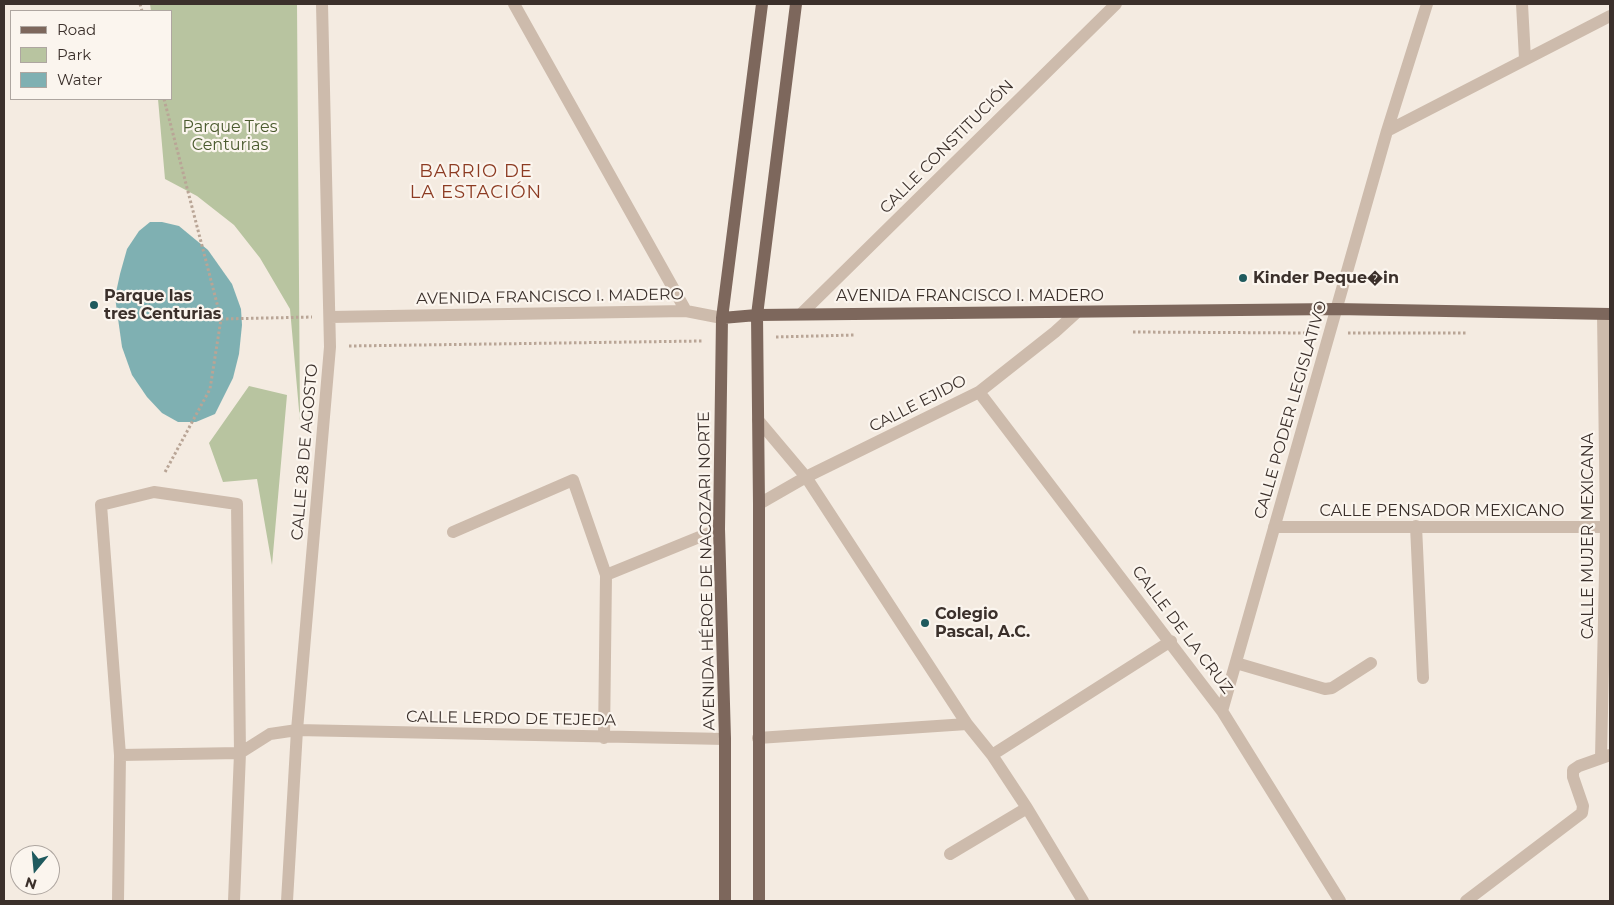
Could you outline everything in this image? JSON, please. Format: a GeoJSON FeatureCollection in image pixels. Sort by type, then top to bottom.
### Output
{"type":"FeatureCollection","features":[{"type":"Feature","properties":{"kind":"main road","name":"AVENIDA HÉROE DE NACOZARI NORTE"},"geometry":{"type":"LineString","coordinates":[[725,901],[725,739],[719,529],[722,318],[762,4]]}},
{"type":"Feature","properties":{"kind":"main road"},"geometry":{"type":"LineString","coordinates":[[759,901],[757,315],[796,4]]}},
{"type":"Feature","properties":{"kind":"main road","name":"AVENIDA FRANCISCO I. MADERO"},"geometry":{"type":"LineString","coordinates":[[722,318],[801,314],[1336,309],[1607,314]]}},
{"type":"Feature","properties":{"kind":"street","name":"CALLE 28 DE AGOSTO"},"geometry":{"type":"LineString","coordinates":[[287,901],[297,730],[330,347],[322,4]]}},
{"type":"Feature","properties":{"kind":"street"},"geometry":{"type":"LineString","coordinates":[[514,4],[686,311]]}},
{"type":"Feature","properties":{"kind":"street","name":"CALLE CONSTITUCIÓN"},"geometry":{"type":"LineString","coordinates":[[801,314],[1116,4]]}},
{"type":"Feature","properties":{"kind":"street","name":"CALLE PODER LEGISLATIVO"},"geometry":{"type":"LineString","coordinates":[[1222,711],[1387,131],[1427,4]]}},
{"type":"Feature","properties":{"kind":"street"},"geometry":{"type":"LineString","coordinates":[[1522,4],[1525,59]]}},
{"type":"Feature","properties":{"kind":"street"},"geometry":{"type":"LineString","coordinates":[[1387,131],[1610,16]]}},
{"type":"Feature","properties":{"kind":"street","name":"AVENIDA FRANCISCO I. MADERO"},"geometry":{"type":"LineString","coordinates":[[330,317],[686,311],[722,318]]}},
{"type":"Feature","properties":{"kind":"street","name":"CALLE EJIDO"},"geometry":{"type":"LineString","coordinates":[[759,504],[806,478],[978,392],[1055,332],[1077,312]]}},
{"type":"Feature","properties":{"kind":"street","name":"CALLE MUJER MEXICANA"},"geometry":{"type":"LineString","coordinates":[[1606,757],[1607,314]]}},
{"type":"Feature","properties":{"kind":"street","name":"CALLE DE LA CRUZ"},"geometry":{"type":"LineString","coordinates":[[978,392],[1171,641],[1222,711],[1340,901]]}},
{"type":"Feature","properties":{"kind":"street"},"geometry":{"type":"LineString","coordinates":[[758,420],[806,478],[967,724],[992,755],[1027,808],[1083,901]]}},
{"type":"Feature","properties":{"kind":"street"},"geometry":{"type":"LineString","coordinates":[[453,532],[573,480],[606,575],[604,738]]}},
{"type":"Feature","properties":{"kind":"street"},"geometry":{"type":"LineString","coordinates":[[118,901],[120,755],[101,505],[154,492],[237,504],[240,753],[234,901]]}},
{"type":"Feature","properties":{"kind":"street"},"geometry":{"type":"LineString","coordinates":[[1416,526],[1423,678]]}},
{"type":"Feature","properties":{"kind":"street","name":"CALLE PENSADOR MEXICANO"},"geometry":{"type":"LineString","coordinates":[[1274,527],[1608,527]]}},
{"type":"Feature","properties":{"kind":"street"},"geometry":{"type":"LineString","coordinates":[[606,575],[719,529]]}},
{"type":"Feature","properties":{"kind":"street"},"geometry":{"type":"LineString","coordinates":[[992,755],[1171,641]]}},
{"type":"Feature","properties":{"kind":"street"},"geometry":{"type":"LineString","coordinates":[[1236,663],[1325,689],[1332,688],[1370,663]]}},
{"type":"Feature","properties":{"kind":"street"},"geometry":{"type":"LineString","coordinates":[[758,738],[967,724]]}},
{"type":"Feature","properties":{"kind":"street","name":"CALLE LERDO DE TEJEDA"},"geometry":{"type":"LineString","coordinates":[[240,753],[270,734],[297,730],[604,738],[725,739]]}},
{"type":"Feature","properties":{"kind":"street"},"geometry":{"type":"LineString","coordinates":[[120,755],[240,753]]}},
{"type":"Feature","properties":{"kind":"street"},"geometry":{"type":"LineString","coordinates":[[1466,901],[1582,813],[1583,806],[1573,777],[1573,770],[1578,766],[1606,757]]}},
{"type":"Feature","properties":{"kind":"street"},"geometry":{"type":"LineString","coordinates":[[950,854],[1027,808]]}},
{"type":"Feature","properties":{"kind":"path"},"geometry":{"type":"LineString","coordinates":[[154,492],[210,389],[221,319],[164,100]]}},
{"type":"Feature","properties":{"kind":"path"},"geometry":{"type":"LineString","coordinates":[[221,319],[330,317]]}},
{"type":"Feature","properties":{"kind":"path"},"geometry":{"type":"LineString","coordinates":[[1123,332],[1477,333]]}},
{"type":"Feature","properties":{"kind":"path"},"geometry":{"type":"LineString","coordinates":[[757,337],[856,335]]}},
{"type":"Feature","properties":{"kind":"path"},"geometry":{"type":"LineString","coordinates":[[330,347],[722,340]]}},
{"type":"Feature","properties":{"kind":"green space","name":"Parque Tres Centurias"},"geometry":{"type":"Polygon","coordinates":[[[150,4],[297,4],[300,421],[290,309],[260,258],[234,225],[197,196],[165,179],[158,100],[172,100],[172,10],[151,10],[150,4]]]}},
{"type":"Feature","properties":{"kind":"green space"},"geometry":{"type":"Polygon","coordinates":[[[249,386],[287,395],[272,565],[257,479],[223,482],[209,443],[249,386]]]}},
{"type":"Feature","properties":{"kind":"water"},"geometry":{"type":"Polygon","coordinates":[[[150,222],[162,222],[179,226],[208,250],[232,284],[241,309],[242,325],[239,354],[233,378],[215,414],[196,422],[178,422],[162,413],[147,397],[132,375],[122,347],[115,297],[120,274],[127,249],[139,231],[150,222]]]}},
{"type":"Feature","properties":{"kind":"place","name":"Kinder Peque�in"},"geometry":{"type":"Point","coordinates":[1243,278]}},
{"type":"Feature","properties":{"kind":"place","name":"Parque las tres Centurias"},"geometry":{"type":"Point","coordinates":[94,305]}},
{"type":"Feature","properties":{"kind":"place","name":"Colegio Pascal, A.C."},"geometry":{"type":"Point","coordinates":[925,623]}},
{"type":"Feature","properties":{"kind":"district","name":"BARRIO DE LA ESTACIÓN"},"geometry":{"type":"Point","coordinates":[476,182]}}]}
